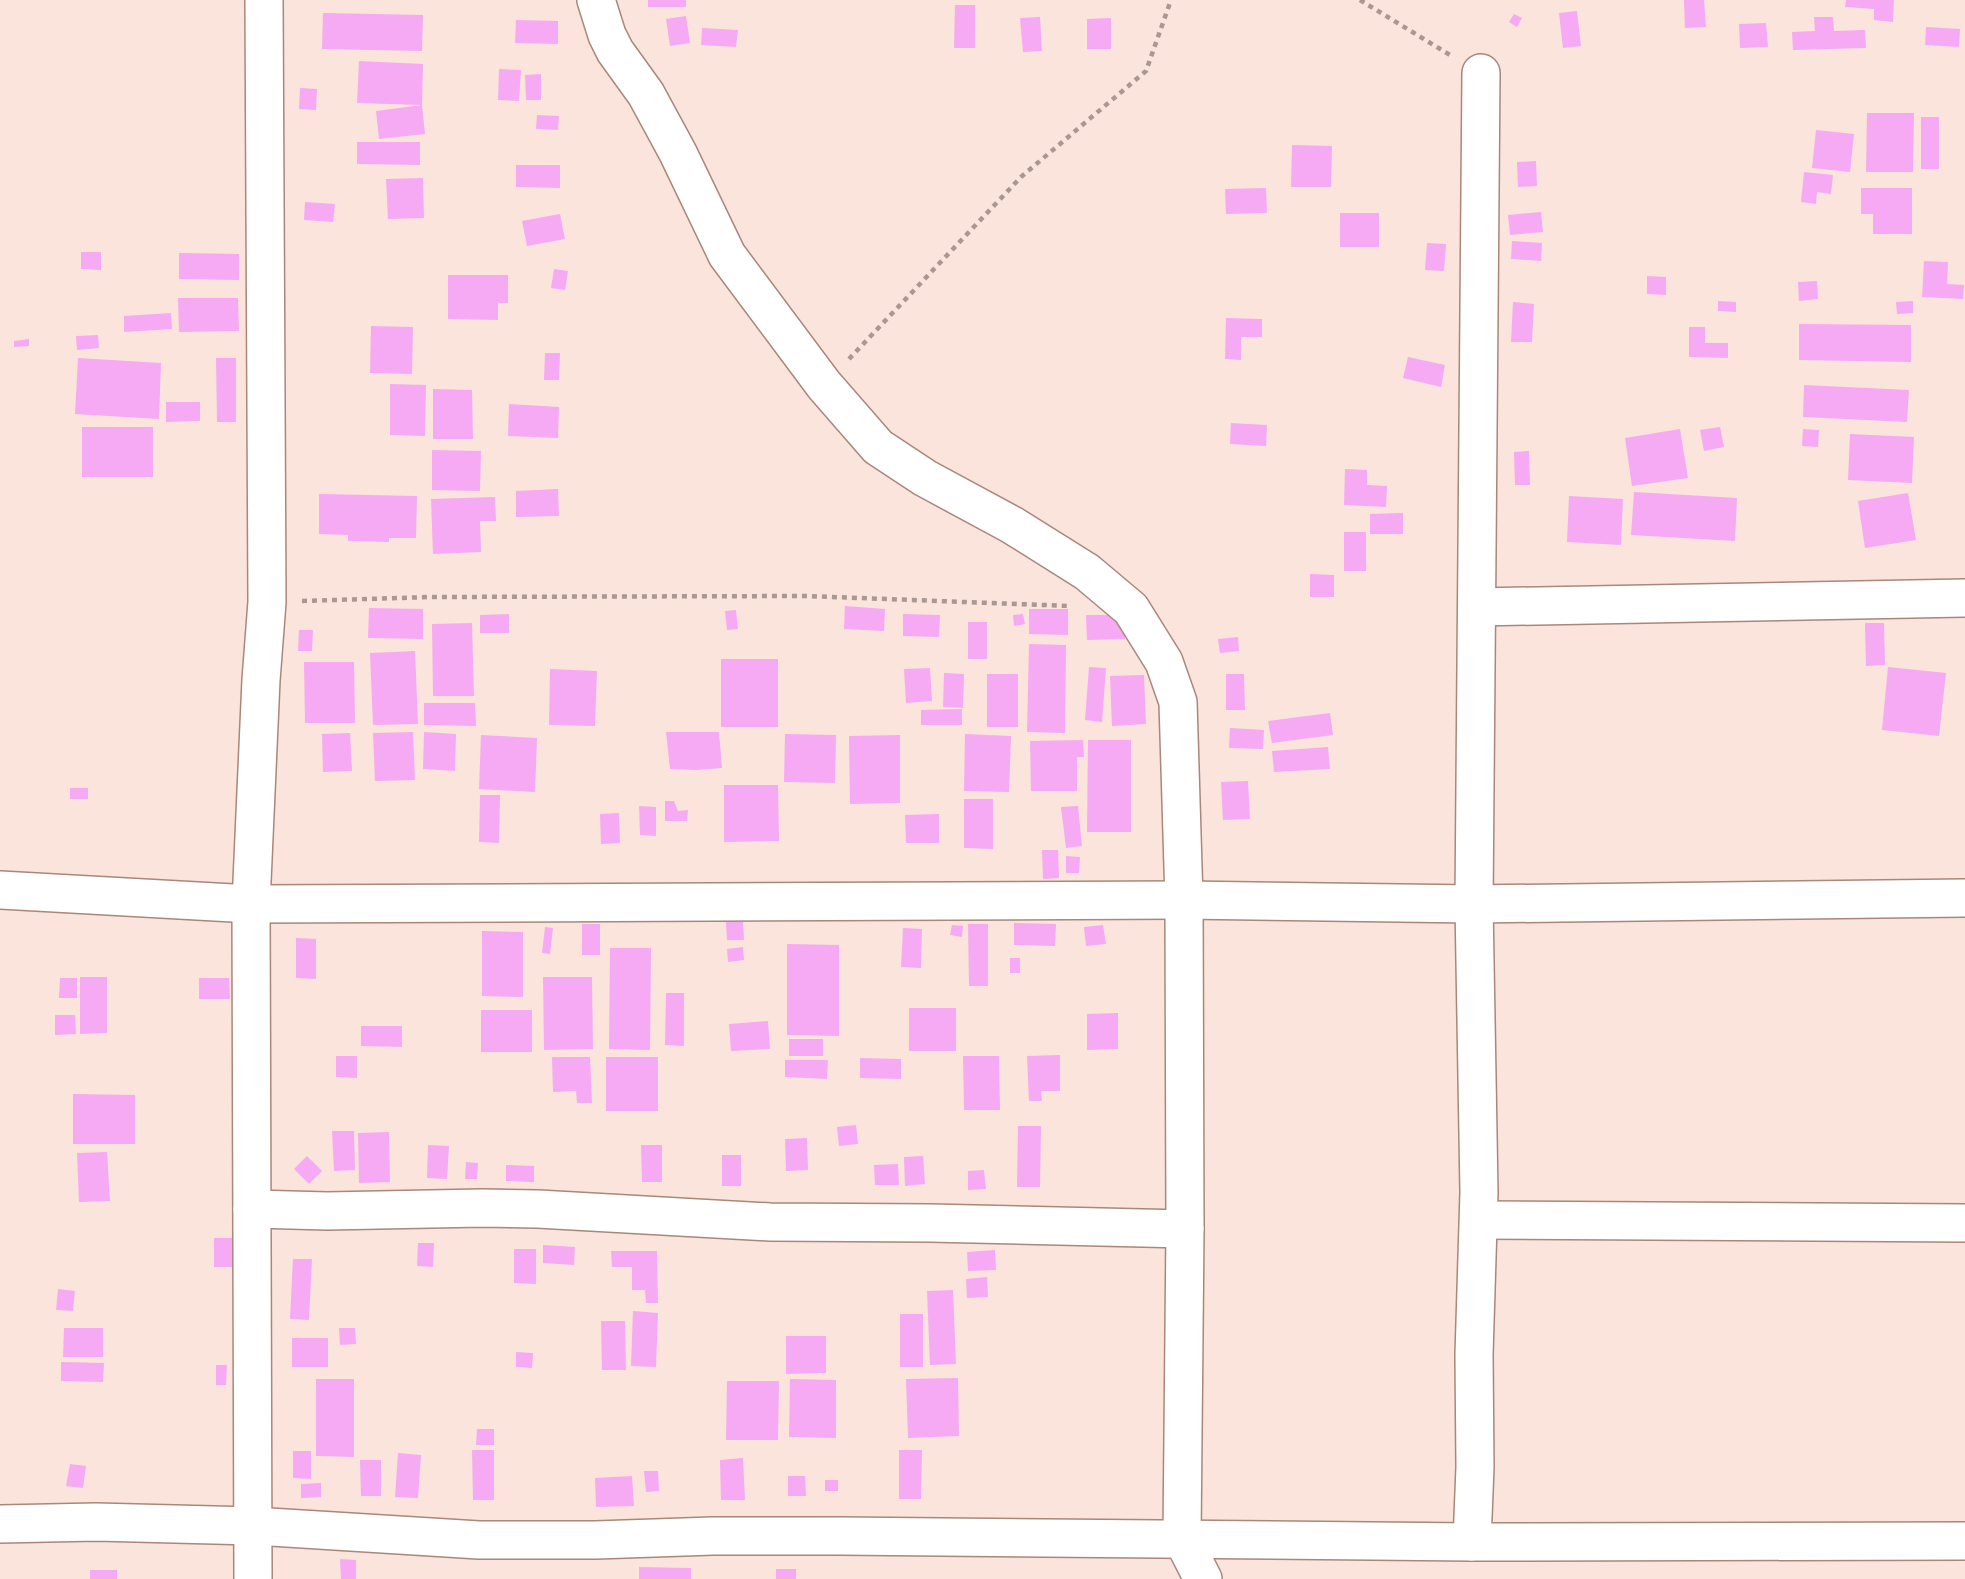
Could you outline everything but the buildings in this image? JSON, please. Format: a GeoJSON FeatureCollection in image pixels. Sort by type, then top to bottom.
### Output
{"type":"FeatureCollection","features":[{"type":"Feature","properties":{"kind":"street"},"geometry":{"type":"LineString","coordinates":[[254,1579],[251,904],[267,602],[264,0]]}},
{"type":"Feature","properties":{"kind":"street"},"geometry":{"type":"LineString","coordinates":[[596,0],[615,51],[646,94],[727,255],[824,385],[878,447],[925,478],[1012,525],[1087,572],[1131,609],[1164,662],[1178,702],[1184,900],[1182,1538],[1203,1579]]}},
{"type":"Feature","properties":{"kind":"street"},"geometry":{"type":"LineString","coordinates":[[1472,1542],[1479,1220],[1474,904],[1481,73]]}},
{"type":"Feature","properties":{"kind":"street"},"geometry":{"type":"LineString","coordinates":[[1477,607],[1965,598]]}},
{"type":"Feature","properties":{"kind":"street"},"geometry":{"type":"LineString","coordinates":[[0,890],[251,904],[1184,900],[1474,904],[1965,898]]}},
{"type":"Feature","properties":{"kind":"street"},"geometry":{"type":"LineString","coordinates":[[252,1209],[527,1209],[770,1222],[1185,1229]]}},
{"type":"Feature","properties":{"kind":"street"},"geometry":{"type":"LineString","coordinates":[[1479,1220],[1965,1223]]}},
{"type":"Feature","properties":{"kind":"street"},"geometry":{"type":"LineString","coordinates":[[0,1524],[96,1522],[253,1527],[479,1540],[713,1536],[1472,1542],[1965,1541]]}},
{"type":"Feature","properties":{"kind":"path"},"geometry":{"type":"LineString","coordinates":[[824,385],[1021,177],[1146,71],[1171,0]]}},
{"type":"Feature","properties":{"kind":"path"},"geometry":{"type":"LineString","coordinates":[[1360,0],[1481,73]]}},
{"type":"Feature","properties":{"kind":"path"},"geometry":{"type":"LineString","coordinates":[[267,602],[430,597],[807,596],[1077,607]]}}]}
